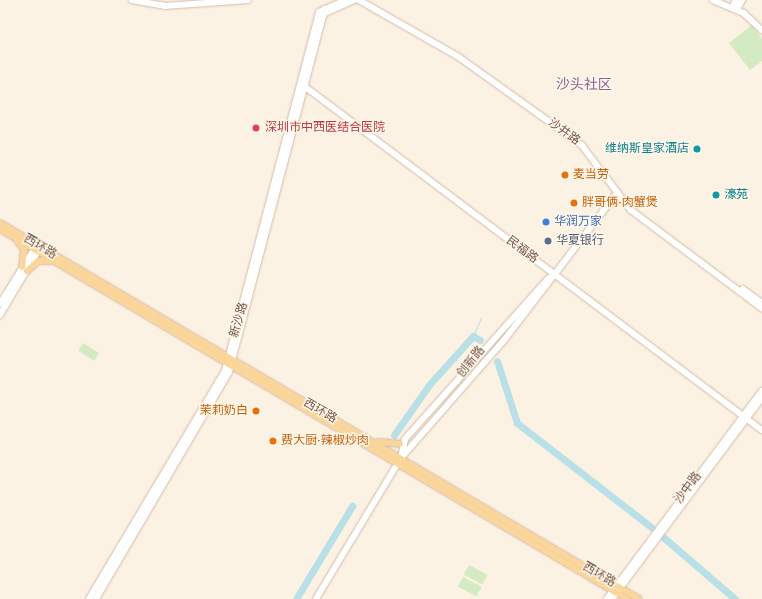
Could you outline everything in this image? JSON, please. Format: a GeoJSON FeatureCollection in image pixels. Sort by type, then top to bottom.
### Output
{"type":"FeatureCollection","features":[{"type":"Feature","properties":{"kind":"main road"},"geometry":{"type":"LineString","coordinates":[[132,0],[165,6],[248,0]]}},
{"type":"Feature","properties":{"kind":"main road"},"geometry":{"type":"LineString","coordinates":[[323,12],[346,0]]}},
{"type":"Feature","properties":{"kind":"main road"},"geometry":{"type":"LineString","coordinates":[[323,12],[355,0]]}},
{"type":"Feature","properties":{"kind":"main road","name":"沙井路"},"geometry":{"type":"LineString","coordinates":[[359,0],[459,57],[582,145],[617,193],[632,210],[762,308]]}},
{"type":"Feature","properties":{"kind":"main road","name":"沙井路"},"geometry":{"type":"LineString","coordinates":[[364,0],[460,55],[584,143],[633,208],[762,303]]}},
{"type":"Feature","properties":{"kind":"main road"},"geometry":{"type":"LineString","coordinates":[[713,0],[734,9],[762,30]]}},
{"type":"Feature","properties":{"kind":"main road"},"geometry":{"type":"LineString","coordinates":[[734,9],[736,0]]}},
{"type":"Feature","properties":{"kind":"main road"},"geometry":{"type":"LineString","coordinates":[[734,9],[742,0]]}},
{"type":"Feature","properties":{"kind":"main road","name":"新沙路"},"geometry":{"type":"LineString","coordinates":[[89,599],[222,377],[230,361],[323,12]]}},
{"type":"Feature","properties":{"kind":"main road","name":"民福路"},"geometry":{"type":"LineString","coordinates":[[303,85],[762,430]]}},
{"type":"Feature","properties":{"kind":"main road","name":"创新路"},"geometry":{"type":"LineString","coordinates":[[316,599],[399,461],[505,339],[617,193]]}},
{"type":"Feature","properties":{"kind":"main road","name":"西环路"},"geometry":{"type":"LineString","coordinates":[[0,223],[54,261],[375,443],[399,461]]}},
{"type":"Feature","properties":{"kind":"main road","name":"西环路"},"geometry":{"type":"LineString","coordinates":[[0,229],[230,361],[616,589],[639,599]]}},
{"type":"Feature","properties":{"kind":"main road"},"geometry":{"type":"LineString","coordinates":[[0,316],[24,269],[24,249],[15,238]]}},
{"type":"Feature","properties":{"kind":"main road"},"geometry":{"type":"LineString","coordinates":[[0,304],[36,249]]}},
{"type":"Feature","properties":{"kind":"main road"},"geometry":{"type":"LineString","coordinates":[[24,269],[38,261],[54,261]]}},
{"type":"Feature","properties":{"kind":"main road","name":"创新路"},"geometry":{"type":"LineString","coordinates":[[399,461],[405,439],[508,319],[555,275]]}},
{"type":"Feature","properties":{"kind":"main road","name":"新沙路"},"geometry":{"type":"LineString","coordinates":[[96,599],[230,361]]}},
{"type":"Feature","properties":{"kind":"main road","name":"沙中路"},"geometry":{"type":"LineString","coordinates":[[616,589],[745,417],[762,391]]}},
{"type":"Feature","properties":{"kind":"main road","name":"沙中路"},"geometry":{"type":"LineString","coordinates":[[745,417],[762,398]]}},
{"type":"Feature","properties":{"kind":"main road"},"geometry":{"type":"LineString","coordinates":[[375,443],[400,444]]}},
{"type":"Feature","properties":{"kind":"main road"},"geometry":{"type":"LineString","coordinates":[[607,599],[616,589]]}},
{"type":"Feature","properties":{"kind":"main road"},"geometry":{"type":"LineString","coordinates":[[612,599],[616,589]]}},
{"type":"Feature","properties":{"kind":"main road","name":"西环路"},"geometry":{"type":"LineString","coordinates":[[616,589],[626,599]]}},
{"type":"Feature","properties":{"kind":"green space"},"geometry":{"type":"Polygon","coordinates":[[[752,25],[762,39],[762,61],[750,70],[729,43],[752,25]]]}},
{"type":"Feature","properties":{"kind":"green space"},"geometry":{"type":"Polygon","coordinates":[[[83,343],[99,353],[94,361],[78,351],[83,343]]]}},
{"type":"Feature","properties":{"kind":"green space"},"geometry":{"type":"Polygon","coordinates":[[[469,565],[488,575],[482,585],[464,575],[469,565]]]}},
{"type":"Feature","properties":{"kind":"green space"},"geometry":{"type":"Polygon","coordinates":[[[463,577],[482,587],[476,597],[458,587],[463,577]]]}},
{"type":"Feature","properties":{"kind":"waterway"},"geometry":{"type":"LineString","coordinates":[[473,336],[481,318]]}},
{"type":"Feature","properties":{"kind":"waterway"},"geometry":{"type":"LineString","coordinates":[[394,435],[429,385],[473,336],[480,340]]}},
{"type":"Feature","properties":{"kind":"waterway"},"geometry":{"type":"LineString","coordinates":[[497,361],[517,423],[651,527]]}},
{"type":"Feature","properties":{"kind":"waterway"},"geometry":{"type":"LineString","coordinates":[[296,599],[352,506]]}},
{"type":"Feature","properties":{"kind":"waterway"},"geometry":{"type":"LineString","coordinates":[[663,537],[735,599]]}},
{"type":"Feature","properties":{"kind":"place","name":"深圳市中西医结合医院"},"geometry":{"type":"Point","coordinates":[256,128]}},
{"type":"Feature","properties":{"kind":"place","name":"维纳斯皇家酒店"},"geometry":{"type":"Point","coordinates":[697,149]}},
{"type":"Feature","properties":{"kind":"place","name":"麦当劳"},"geometry":{"type":"Point","coordinates":[565,175]}},
{"type":"Feature","properties":{"kind":"place","name":"濠苑"},"geometry":{"type":"Point","coordinates":[716,195]}},
{"type":"Feature","properties":{"kind":"place","name":"胖哥俩·肉蟹煲"},"geometry":{"type":"Point","coordinates":[574,203]}},
{"type":"Feature","properties":{"kind":"place","name":"华润万家"},"geometry":{"type":"Point","coordinates":[546,222]}},
{"type":"Feature","properties":{"kind":"place","name":"华夏银行"},"geometry":{"type":"Point","coordinates":[548,241]}},
{"type":"Feature","properties":{"kind":"place","name":"茉莉奶白"},"geometry":{"type":"Point","coordinates":[256,411]}},
{"type":"Feature","properties":{"kind":"place","name":"费大厨·辣椒炒肉"},"geometry":{"type":"Point","coordinates":[273,441]}},
{"type":"Feature","properties":{"kind":"district","name":"沙头社区"},"geometry":{"type":"Point","coordinates":[584,85]}}]}
